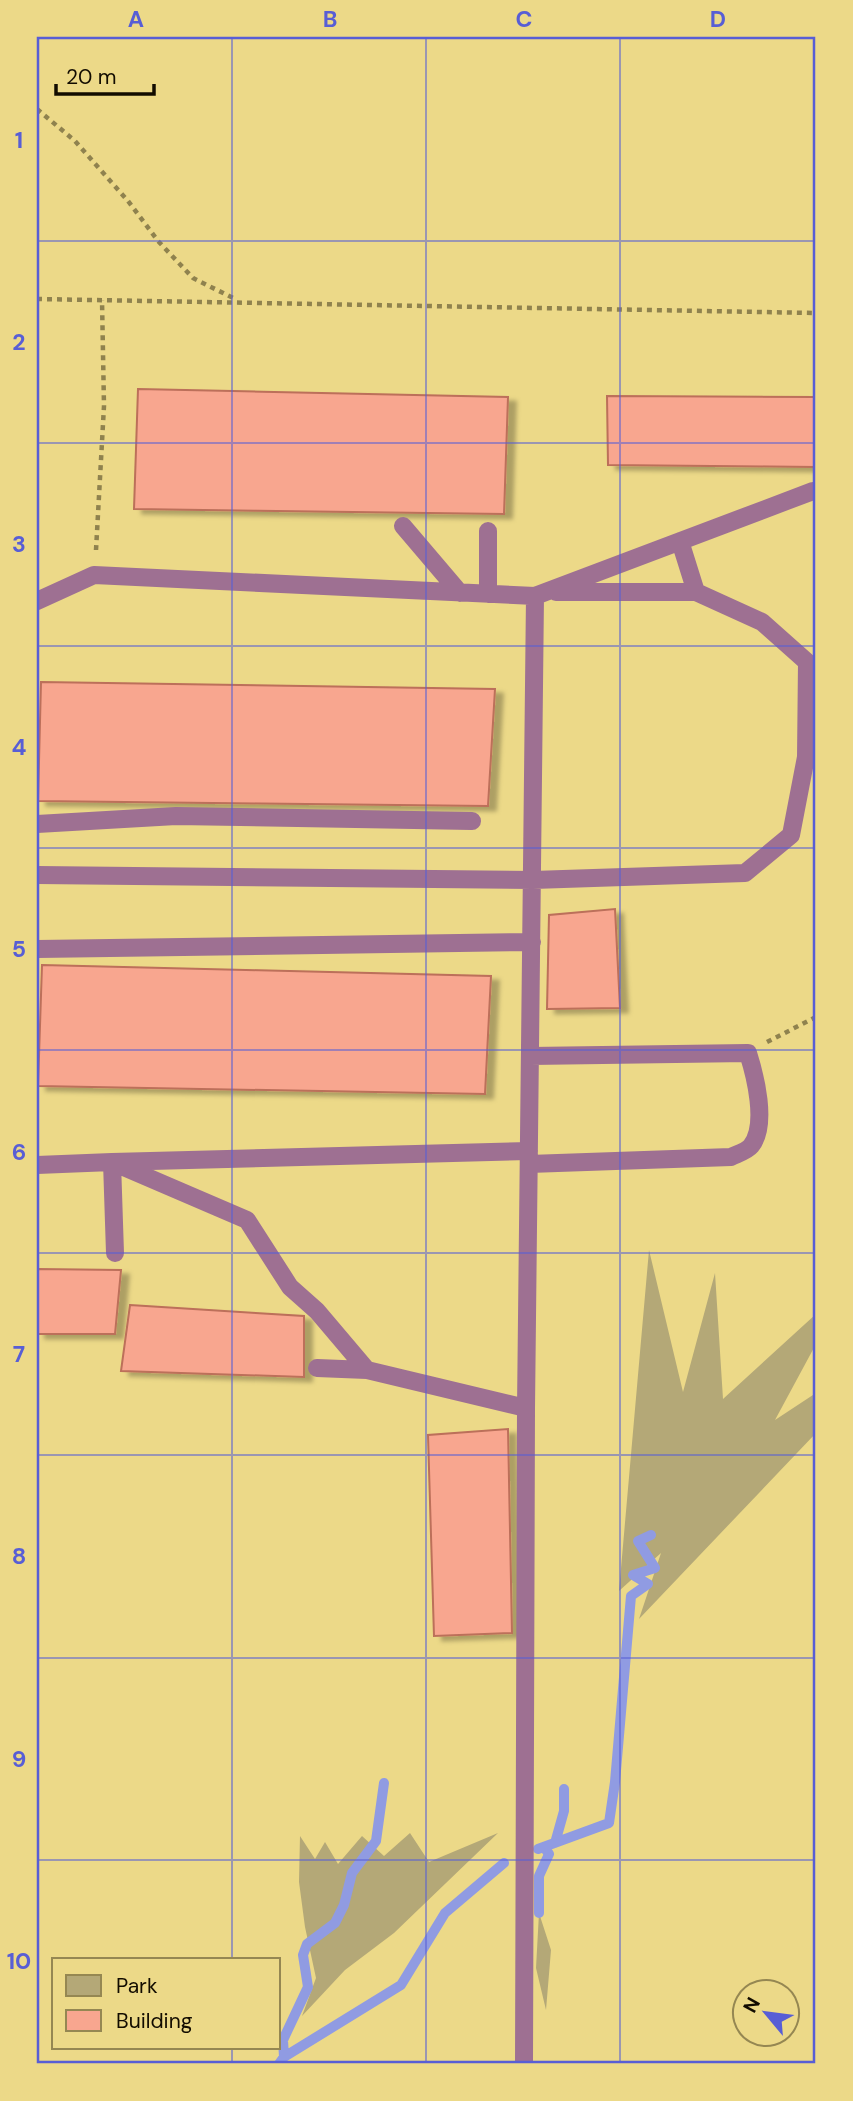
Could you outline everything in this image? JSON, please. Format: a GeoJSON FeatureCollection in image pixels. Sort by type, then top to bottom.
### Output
{"type":"FeatureCollection","features":[{"type":"Feature","properties":{"kind":"lane"},"geometry":{"type":"LineString","coordinates":[[540,594],[813,491]]}},
{"type":"Feature","properties":{"kind":"lane"},"geometry":{"type":"LineString","coordinates":[[403,526],[460,593]]}},
{"type":"Feature","properties":{"kind":"lane"},"geometry":{"type":"LineString","coordinates":[[488,531],[488,594]]}},
{"type":"Feature","properties":{"kind":"lane"},"geometry":{"type":"LineString","coordinates":[[680,541],[696,592]]}},
{"type":"Feature","properties":{"kind":"lane"},"geometry":{"type":"LineString","coordinates":[[37,601],[94,575],[488,594],[696,592],[762,622],[807,662],[806,757],[791,835],[746,873],[533,880],[37,875]]}},
{"type":"Feature","properties":{"kind":"lane"},"geometry":{"type":"LineString","coordinates":[[524,2064],[526,1408],[540,594]]}},
{"type":"Feature","properties":{"kind":"lane"},"geometry":{"type":"LineString","coordinates":[[37,824],[176,816],[472,821]]}},
{"type":"Feature","properties":{"kind":"lane"},"geometry":{"type":"LineString","coordinates":[[37,949],[532,942]]}},
{"type":"Feature","properties":{"kind":"lane"},"geometry":{"type":"LineString","coordinates":[[37,1165],[529,1157],[731,1157],[751,1146],[759,1126],[758,1086],[748,1053],[530,1056]]}},
{"type":"Feature","properties":{"kind":"lane"},"geometry":{"type":"LineString","coordinates":[[112,1162],[115,1253]]}},
{"type":"Feature","properties":{"kind":"lane"},"geometry":{"type":"LineString","coordinates":[[112,1162],[247,1220],[290,1287],[317,1311],[368,1370]]}},
{"type":"Feature","properties":{"kind":"lane"},"geometry":{"type":"LineString","coordinates":[[317,1368],[368,1370],[526,1408]]}},
{"type":"Feature","properties":{"kind":"path"},"geometry":{"type":"LineString","coordinates":[[37,109],[75,141],[128,201],[158,241],[193,278],[237,301]]}},
{"type":"Feature","properties":{"kind":"path"},"geometry":{"type":"LineString","coordinates":[[37,299],[816,313]]}},
{"type":"Feature","properties":{"kind":"path"},"geometry":{"type":"LineString","coordinates":[[94,575],[104,406],[102,299]]}},
{"type":"Feature","properties":{"kind":"path"},"geometry":{"type":"LineString","coordinates":[[748,1053],[816,1017]]}},
{"type":"Feature","properties":{"kind":"green space"},"geometry":{"type":"Polygon","coordinates":[[[649,1250],[683,1392],[715,1273],[723,1399],[816,1314],[816,1344],[775,1420],[816,1393],[816,1433],[639,1619],[661,1553],[619,1591],[649,1250]]]}},
{"type":"Feature","properties":{"kind":"green space"},"geometry":{"type":"Polygon","coordinates":[[[410,1833],[429,1862],[498,1833],[394,1933],[345,1970],[302,2016],[316,1978],[299,1882],[300,1836],[315,1859],[325,1842],[338,1864],[362,1836],[384,1856],[410,1833]]]}},
{"type":"Feature","properties":{"kind":"green space"},"geometry":{"type":"Polygon","coordinates":[[[539,1913],[551,1950],[546,2010],[536,1968],[539,1913]]]}},
{"type":"Feature","properties":{"kind":"building"},"geometry":{"type":"Polygon","coordinates":[[[138,389],[508,397],[504,514],[134,509],[138,389]]]}},
{"type":"Feature","properties":{"kind":"building"},"geometry":{"type":"Polygon","coordinates":[[[607,396],[816,397],[816,467],[608,465],[607,396]]]}},
{"type":"Feature","properties":{"kind":"building"},"geometry":{"type":"Polygon","coordinates":[[[41,682],[495,689],[488,806],[38,801],[41,682]]]}},
{"type":"Feature","properties":{"kind":"building"},"geometry":{"type":"Polygon","coordinates":[[[615,909],[620,1008],[547,1009],[549,915],[615,909]]]}},
{"type":"Feature","properties":{"kind":"building"},"geometry":{"type":"Polygon","coordinates":[[[42,965],[491,976],[485,1094],[38,1086],[42,965]]]}},
{"type":"Feature","properties":{"kind":"building"},"geometry":{"type":"Polygon","coordinates":[[[37,1269],[121,1270],[115,1334],[37,1334],[37,1269]]]}},
{"type":"Feature","properties":{"kind":"building"},"geometry":{"type":"Polygon","coordinates":[[[130,1305],[304,1316],[304,1377],[121,1371],[130,1305]]]}},
{"type":"Feature","properties":{"kind":"building"},"geometry":{"type":"Polygon","coordinates":[[[508,1429],[512,1633],[434,1636],[428,1435],[508,1429]]]}},
{"type":"Feature","properties":{"kind":"waterway"},"geometry":{"type":"LineString","coordinates":[[538,1849],[609,1823],[631,1596],[648,1584],[633,1575],[655,1568],[638,1541],[651,1535]]}},
{"type":"Feature","properties":{"kind":"waterway"},"geometry":{"type":"LineString","coordinates":[[284,2057],[283,2040],[308,1987],[303,1955],[307,1944],[335,1923],[344,1905],[352,1873],[376,1841],[384,1783]]}},
{"type":"Feature","properties":{"kind":"waterway"},"geometry":{"type":"LineString","coordinates":[[555,1843],[564,1811],[564,1789]]}},
{"type":"Feature","properties":{"kind":"waterway"},"geometry":{"type":"LineString","coordinates":[[539,1913],[539,1876],[549,1854],[544,1847]]}},
{"type":"Feature","properties":{"kind":"waterway"},"geometry":{"type":"LineString","coordinates":[[279,2064],[284,2057],[401,1985],[445,1913],[504,1863]]}}]}
